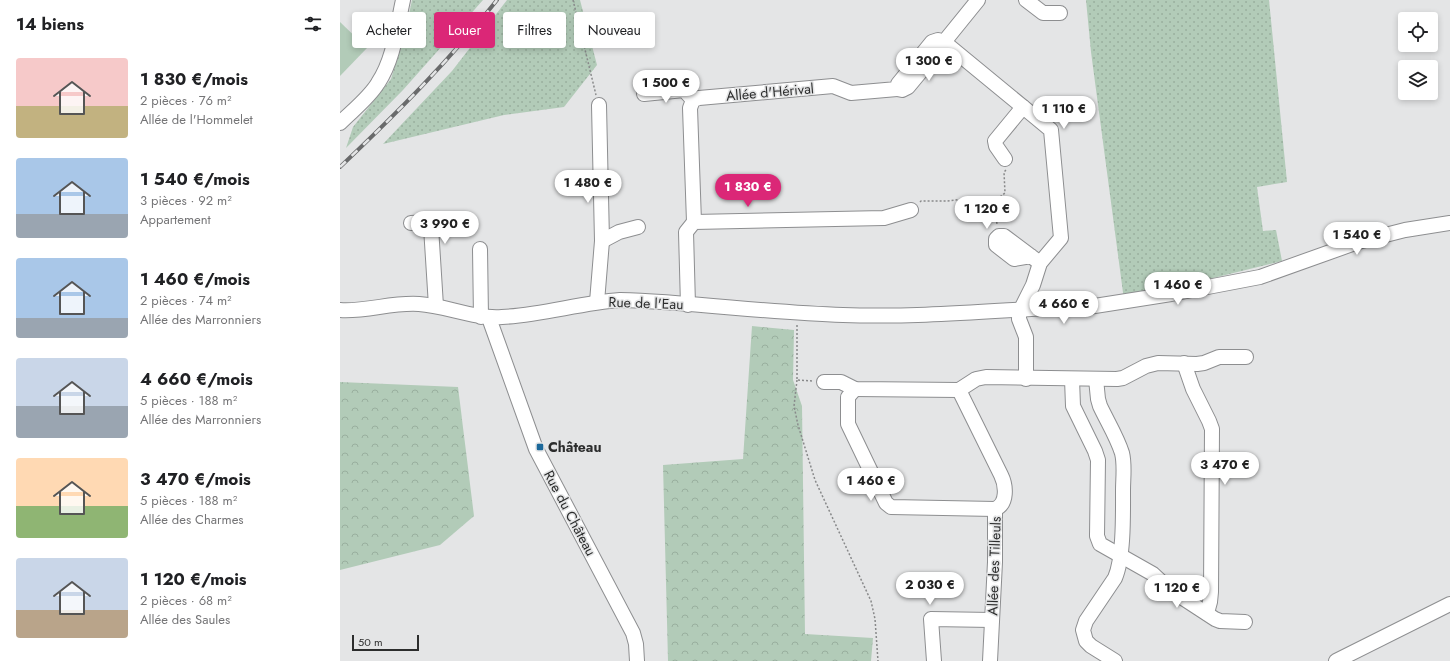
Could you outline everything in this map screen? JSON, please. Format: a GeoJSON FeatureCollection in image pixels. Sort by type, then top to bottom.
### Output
{"type":"FeatureCollection","features":[{"type":"Feature","properties":{"kind":"street"},"geometry":{"type":"LineString","coordinates":[[340,123],[370,94],[384,74],[391,54],[403,0]]}},
{"type":"Feature","properties":{"kind":"street","name":"Allée d'Hérival"},"geometry":{"type":"LineString","coordinates":[[693,100],[699,98],[833,86],[851,93],[897,88],[902,90],[908,87],[978,0]]}},
{"type":"Feature","properties":{"kind":"street"},"geometry":{"type":"LineString","coordinates":[[1026,0],[1042,13],[1060,13]]}},
{"type":"Feature","properties":{"kind":"street"},"geometry":{"type":"LineString","coordinates":[[944,42],[1051,130],[1061,238],[1035,260],[1033,285],[1027,313],[1026,379]]}},
{"type":"Feature","properties":{"kind":"street"},"geometry":{"type":"LineString","coordinates":[[644,94],[684,90],[693,100],[690,108],[694,222],[686,232],[688,305]]}},
{"type":"Feature","properties":{"kind":"street"},"geometry":{"type":"LineString","coordinates":[[597,302],[602,241],[599,105]]}},
{"type":"Feature","properties":{"kind":"street"},"geometry":{"type":"LineString","coordinates":[[1005,159],[996,146],[995,141],[1023,107]]}},
{"type":"Feature","properties":{"kind":"street"},"geometry":{"type":"LineString","coordinates":[[694,222],[884,218],[911,210]]}},
{"type":"Feature","properties":{"kind":"street"},"geometry":{"type":"LineString","coordinates":[[411,223],[428,222],[431,227],[436,306]]}},
{"type":"Feature","properties":{"kind":"street","name":"Rue de l'Eau"},"geometry":{"type":"LineString","coordinates":[[340,310],[355,310],[411,304],[436,306],[485,317],[508,317],[597,302],[626,300],[797,313],[864,316],[1027,313],[1091,306],[1171,294],[1260,277],[1358,242],[1405,230],[1450,223]]}},
{"type":"Feature","properties":{"kind":"street"},"geometry":{"type":"LineString","coordinates":[[602,241],[620,232],[638,227]]}},
{"type":"Feature","properties":{"kind":"street"},"geometry":{"type":"LineString","coordinates":[[999,236],[1004,236],[1035,260]]}},
{"type":"Feature","properties":{"kind":"street","name":"Rue du Château"},"geometry":{"type":"LineString","coordinates":[[480,249],[485,317],[536,449],[633,632],[636,644],[637,661]]}},
{"type":"Feature","properties":{"kind":"street"},"geometry":{"type":"LineString","coordinates":[[824,382],[841,382],[855,389],[959,390],[981,378],[1117,379],[1123,378],[1146,366],[1158,363],[1197,364],[1219,357],[1246,356]]}},
{"type":"Feature","properties":{"kind":"street"},"geometry":{"type":"LineString","coordinates":[[1184,363],[1212,429],[1210,597],[1207,614]]}},
{"type":"Feature","properties":{"kind":"street"},"geometry":{"type":"LineString","coordinates":[[1072,379],[1072,402],[1098,460],[1098,541],[1103,546],[1153,574],[1169,589],[1207,614],[1220,621],[1245,622]]}},
{"type":"Feature","properties":{"kind":"street"},"geometry":{"type":"LineString","coordinates":[[1096,380],[1100,406],[1123,458],[1121,556],[1116,578],[1086,621],[1083,630],[1086,641],[1091,646],[1115,661]]}},
{"type":"Feature","properties":{"kind":"street"},"geometry":{"type":"LineString","coordinates":[[855,389],[848,397],[848,424],[886,503],[891,506],[995,509]]}},
{"type":"Feature","properties":{"kind":"street","name":"Allée des Tilleuls"},"geometry":{"type":"LineString","coordinates":[[959,390],[1004,480],[1005,486],[1004,501],[998,508],[995,509],[990,661]]}},
{"type":"Feature","properties":{"kind":"street"},"geometry":{"type":"LineString","coordinates":[[1341,660],[1450,604]]}},
{"type":"Feature","properties":{"kind":"street"},"geometry":{"type":"LineString","coordinates":[[934,661],[931,619],[992,620]]}},
{"type":"Feature","properties":{"kind":"path"},"geometry":{"type":"LineString","coordinates":[[573,0],[599,105]]}},
{"type":"Feature","properties":{"kind":"path"},"geometry":{"type":"LineString","coordinates":[[994,202],[1005,193],[1005,159]]}},
{"type":"Feature","properties":{"kind":"path"},"geometry":{"type":"LineString","coordinates":[[911,210],[921,201],[947,201],[980,197],[994,202]]}},
{"type":"Feature","properties":{"kind":"path"},"geometry":{"type":"LineString","coordinates":[[994,202],[999,236]]}},
{"type":"Feature","properties":{"kind":"path"},"geometry":{"type":"LineString","coordinates":[[797,313],[797,380],[794,406],[798,425],[815,480],[871,601],[875,619],[878,661]]}},
{"type":"Feature","properties":{"kind":"path"},"geometry":{"type":"LineString","coordinates":[[797,380],[824,382]]}},
{"type":"Feature","properties":{"kind":"green space"},"geometry":{"type":"Polygon","coordinates":[[[412,0],[483,0],[472,12],[434,12],[434,48],[440,48],[403,90],[346,148],[353,127],[391,79],[400,48],[426,48],[426,12],[409,12],[412,0]]]}},
{"type":"Feature","properties":{"kind":"green space"},"geometry":{"type":"Polygon","coordinates":[[[507,0],[580,0],[583,12],[574,12],[574,48],[593,48],[597,65],[564,107],[504,115],[383,144],[452,71],[470,48],[495,48],[495,15],[507,0]]]}},
{"type":"Feature","properties":{"kind":"green space"},"geometry":{"type":"Polygon","coordinates":[[[1086,0],[1269,0],[1287,182],[1257,187],[1263,231],[1276,230],[1282,261],[1124,300],[1091,52],[1086,0]]]}},
{"type":"Feature","properties":{"kind":"green space"},"geometry":{"type":"Polygon","coordinates":[[[340,22],[352,34],[352,48],[367,48],[340,76],[340,22]]]}},
{"type":"Feature","properties":{"kind":"green space"},"geometry":{"type":"Polygon","coordinates":[[[752,326],[794,330],[793,380],[802,406],[805,634],[873,638],[871,661],[668,661],[663,465],[743,459],[752,326]]]}},
{"type":"Feature","properties":{"kind":"green space"},"geometry":{"type":"Polygon","coordinates":[[[340,382],[458,387],[474,516],[440,545],[340,570],[340,382]]]}},
{"type":"Feature","properties":{"kind":"railway"},"geometry":{"type":"LineString","coordinates":[[340,167],[422,86],[461,44],[497,0]]}},
{"type":"Feature","properties":{"kind":"place","name":"Château"},"geometry":{"type":"Point","coordinates":[540,447]}}]}
